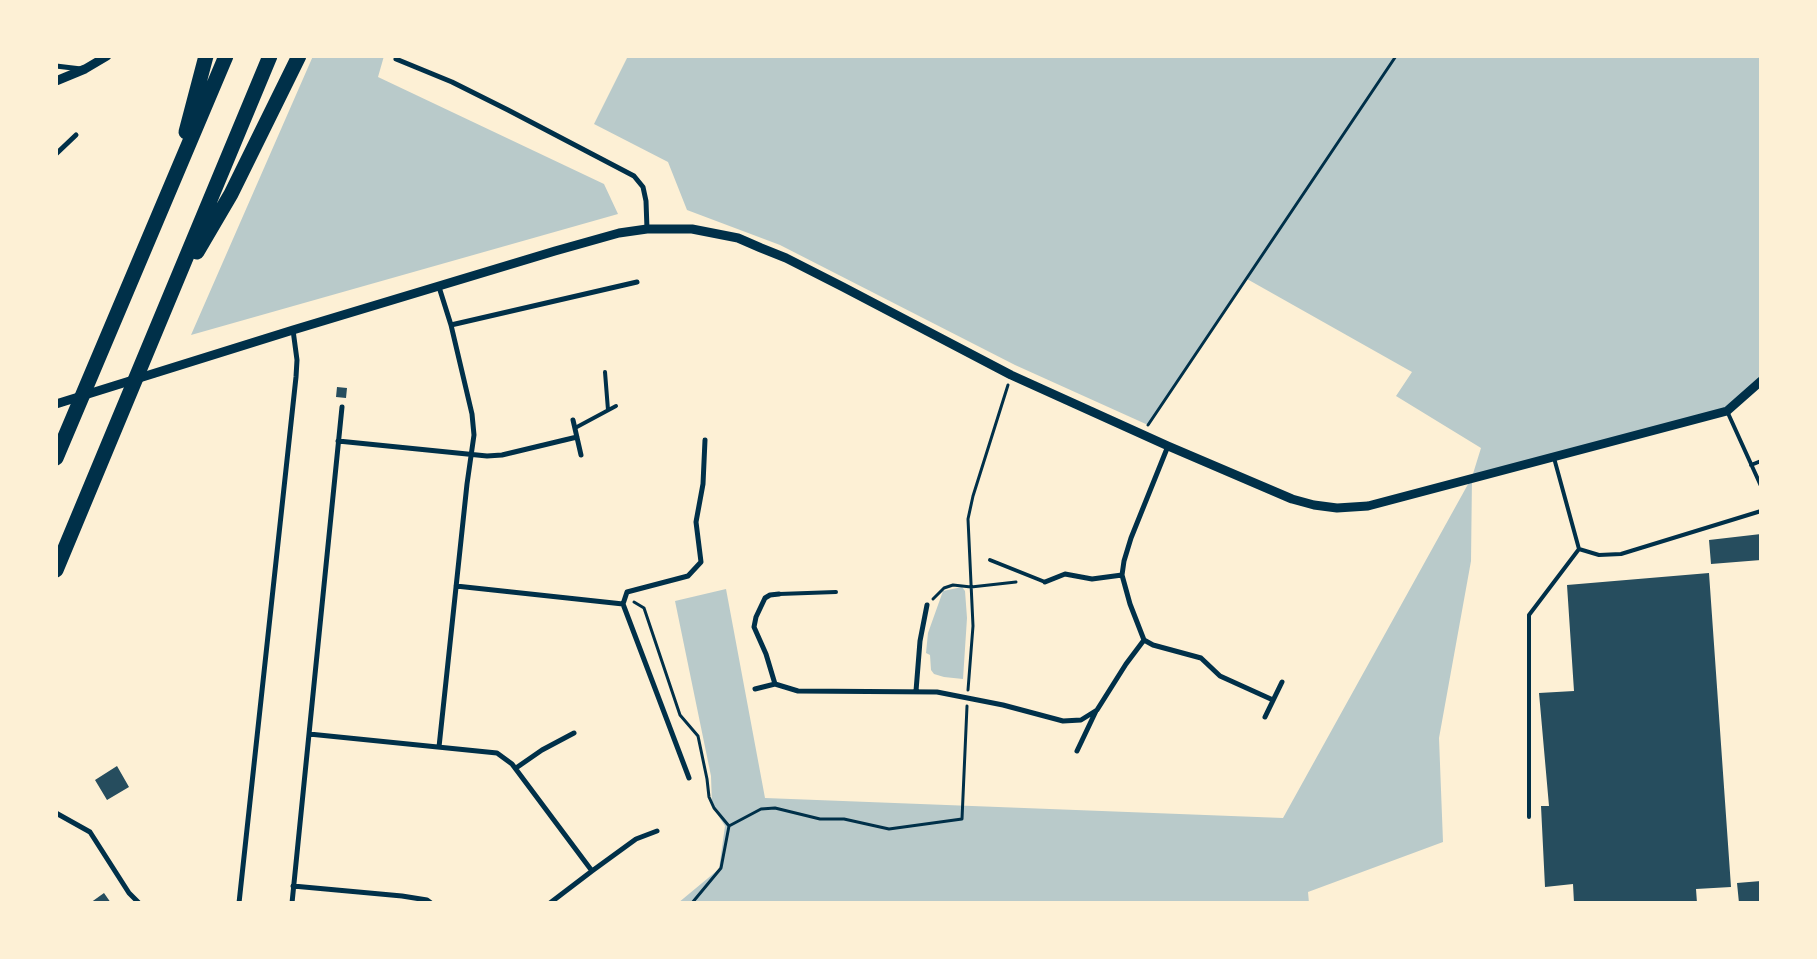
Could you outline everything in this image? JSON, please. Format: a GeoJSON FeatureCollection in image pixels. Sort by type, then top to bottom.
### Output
{"type":"FeatureCollection","features":[{"type":"Feature","properties":{"kind":"highway"},"geometry":{"type":"LineString","coordinates":[[176,172],[206,56]]}},
{"type":"Feature","properties":{"kind":"highway"},"geometry":{"type":"LineString","coordinates":[[56,458],[226,56]]}},
{"type":"Feature","properties":{"kind":"highway"},"geometry":{"type":"LineString","coordinates":[[56,570],[270,56]]}},
{"type":"Feature","properties":{"kind":"highway"},"geometry":{"type":"LineString","coordinates":[[168,301],[231,194],[299,56]]}},
{"type":"Feature","properties":{"kind":"street"},"geometry":{"type":"LineString","coordinates":[[56,81],[85,69],[107,56]]}},
{"type":"Feature","properties":{"kind":"street"},"geometry":{"type":"LineString","coordinates":[[396,59],[452,82],[634,176],[643,187],[646,201],[647,229]]}},
{"type":"Feature","properties":{"kind":"street"},"geometry":{"type":"LineString","coordinates":[[56,66],[85,69]]}},
{"type":"Feature","properties":{"kind":"street"},"geometry":{"type":"LineString","coordinates":[[56,154],[76,135]]}},
{"type":"Feature","properties":{"kind":"street"},"geometry":{"type":"LineString","coordinates":[[56,404],[293,330],[619,233],[647,229],[692,229],[738,238],[786,258],[1011,375],[1168,446],[1292,499],[1314,506],[1337,508],[1368,506],[1727,411],[1761,381]]}},
{"type":"Feature","properties":{"kind":"street"},"geometry":{"type":"LineString","coordinates":[[451,325],[637,282]]}},
{"type":"Feature","properties":{"kind":"street"},"geometry":{"type":"LineString","coordinates":[[439,287],[451,325],[472,414],[474,434],[439,747]]}},
{"type":"Feature","properties":{"kind":"street"},"geometry":{"type":"LineString","coordinates":[[239,903],[296,377],[297,360],[293,330]]}},
{"type":"Feature","properties":{"kind":"street"},"geometry":{"type":"LineString","coordinates":[[292,903],[342,407]]}},
{"type":"Feature","properties":{"kind":"street"},"geometry":{"type":"LineString","coordinates":[[573,420],[581,455]]}},
{"type":"Feature","properties":{"kind":"street"},"geometry":{"type":"LineString","coordinates":[[338,442],[487,456],[502,455],[577,437]]}},
{"type":"Feature","properties":{"kind":"street"},"geometry":{"type":"LineString","coordinates":[[689,778],[623,602],[627,592],[688,576],[701,562],[696,522],[704,484],[705,440]]}},
{"type":"Feature","properties":{"kind":"street"},"geometry":{"type":"LineString","coordinates":[[1168,446],[1131,538],[1122,575],[1130,604],[1144,640],[1153,645],[1200,658],[1220,676],[1273,700]]}},
{"type":"Feature","properties":{"kind":"street"},"geometry":{"type":"LineString","coordinates":[[1046,582],[1065,574],[1092,580],[1122,575]]}},
{"type":"Feature","properties":{"kind":"street"},"geometry":{"type":"LineString","coordinates":[[456,586],[623,602]]}},
{"type":"Feature","properties":{"kind":"street"},"geometry":{"type":"LineString","coordinates":[[775,684],[766,654],[754,627],[756,616],[765,598],[770,595],[779,594]]}},
{"type":"Feature","properties":{"kind":"street"},"geometry":{"type":"LineString","coordinates":[[916,691],[920,641],[927,605]]}},
{"type":"Feature","properties":{"kind":"street"},"geometry":{"type":"LineString","coordinates":[[1078,751],[1097,710],[1126,664],[1144,640]]}},
{"type":"Feature","properties":{"kind":"street"},"geometry":{"type":"LineString","coordinates":[[1265,717],[1282,682]]}},
{"type":"Feature","properties":{"kind":"street"},"geometry":{"type":"LineString","coordinates":[[755,689],[775,684],[798,691],[937,692],[972,698],[1063,721],[1081,720],[1097,710]]}},
{"type":"Feature","properties":{"kind":"street"},"geometry":{"type":"LineString","coordinates":[[516,768],[542,750],[574,733]]}},
{"type":"Feature","properties":{"kind":"street"},"geometry":{"type":"LineString","coordinates":[[309,734],[497,753],[516,768],[592,871]]}},
{"type":"Feature","properties":{"kind":"street"},"geometry":{"type":"LineString","coordinates":[[56,813],[90,832],[130,893],[139,903]]}},
{"type":"Feature","properties":{"kind":"street"},"geometry":{"type":"LineString","coordinates":[[550,903],[636,839],[657,831]]}},
{"type":"Feature","properties":{"kind":"street"},"geometry":{"type":"LineString","coordinates":[[293,886],[394,895],[427,900],[431,903]]}},
{"type":"Feature","properties":{"kind":"lane"},"geometry":{"type":"LineString","coordinates":[[606,372],[608,410]]}},
{"type":"Feature","properties":{"kind":"lane"},"geometry":{"type":"LineString","coordinates":[[575,428],[616,406]]}},
{"type":"Feature","properties":{"kind":"lane"},"geometry":{"type":"LineString","coordinates":[[1727,411],[1761,486]]}},
{"type":"Feature","properties":{"kind":"lane"},"geometry":{"type":"LineString","coordinates":[[1554,456],[1579,549]]}},
{"type":"Feature","properties":{"kind":"lane"},"geometry":{"type":"LineString","coordinates":[[1751,465],[1761,461]]}},
{"type":"Feature","properties":{"kind":"lane"},"geometry":{"type":"LineString","coordinates":[[1579,549],[1599,554],[1620,554],[1761,511]]}},
{"type":"Feature","properties":{"kind":"lane"},"geometry":{"type":"LineString","coordinates":[[1529,818],[1529,614],[1579,549]]}},
{"type":"Feature","properties":{"kind":"lane"},"geometry":{"type":"LineString","coordinates":[[990,560],[1046,582]]}},
{"type":"Feature","properties":{"kind":"lane"},"geometry":{"type":"LineString","coordinates":[[779,594],[836,592]]}},
{"type":"Feature","properties":{"kind":"path"},"geometry":{"type":"LineString","coordinates":[[1143,435],[1396,56]]}},
{"type":"Feature","properties":{"kind":"path"},"geometry":{"type":"LineString","coordinates":[[927,605],[944,588],[953,585],[971,588],[1039,579]]}},
{"type":"Feature","properties":{"kind":"path"},"geometry":{"type":"LineString","coordinates":[[623,602],[636,603],[644,608],[680,715],[698,736],[709,797],[714,808],[730,826]]}},
{"type":"Feature","properties":{"kind":"shaded area"},"geometry":{"type":"Polygon","coordinates":[[[313,56],[384,56],[378,77],[604,184],[618,214],[191,335],[313,56]]]}},
{"type":"Feature","properties":{"kind":"shaded area"},"geometry":{"type":"Polygon","coordinates":[[[628,56],[1761,56],[1761,381],[1727,411],[1472,477],[1481,448],[1396,396],[1412,372],[1247,279],[1148,425],[1015,365],[780,245],[687,210],[668,162],[594,124],[628,56]]]}},
{"type":"Feature","properties":{"kind":"shaded area"},"geometry":{"type":"Polygon","coordinates":[[[1472,477],[1471,561],[1439,738],[1443,842],[1308,892],[1309,903],[678,903],[719,869],[725,826],[712,806],[711,776],[675,601],[726,589],[765,798],[1283,818],[1472,477]]]}},
{"type":"Feature","properties":{"kind":"shaded area"},"geometry":{"type":"Polygon","coordinates":[[[962,587],[965,591],[967,618],[963,679],[934,674],[931,670],[930,655],[926,653],[928,633],[943,591],[962,587]]]}},
{"type":"Feature","properties":{"kind":"building"},"geometry":{"type":"Polygon","coordinates":[[[337,387],[347,388],[346,398],[336,397],[337,387]]]}},
{"type":"Feature","properties":{"kind":"building"},"geometry":{"type":"Polygon","coordinates":[[[1761,534],[1761,560],[1711,564],[1709,540],[1761,534]]]}},
{"type":"Feature","properties":{"kind":"building"},"geometry":{"type":"Polygon","coordinates":[[[1709,573],[1731,887],[1696,889],[1697,903],[1574,903],[1573,884],[1545,887],[1541,806],[1549,806],[1539,693],[1574,691],[1567,585],[1709,573]]]}},
{"type":"Feature","properties":{"kind":"building"},"geometry":{"type":"Polygon","coordinates":[[[117,766],[129,787],[107,800],[95,780],[117,766]]]}},
{"type":"Feature","properties":{"kind":"building"},"geometry":{"type":"Polygon","coordinates":[[[1761,881],[1761,903],[1739,903],[1737,883],[1761,881]]]}},
{"type":"Feature","properties":{"kind":"building"},"geometry":{"type":"Polygon","coordinates":[[[104,893],[111,903],[90,903],[104,893]]]}}]}
